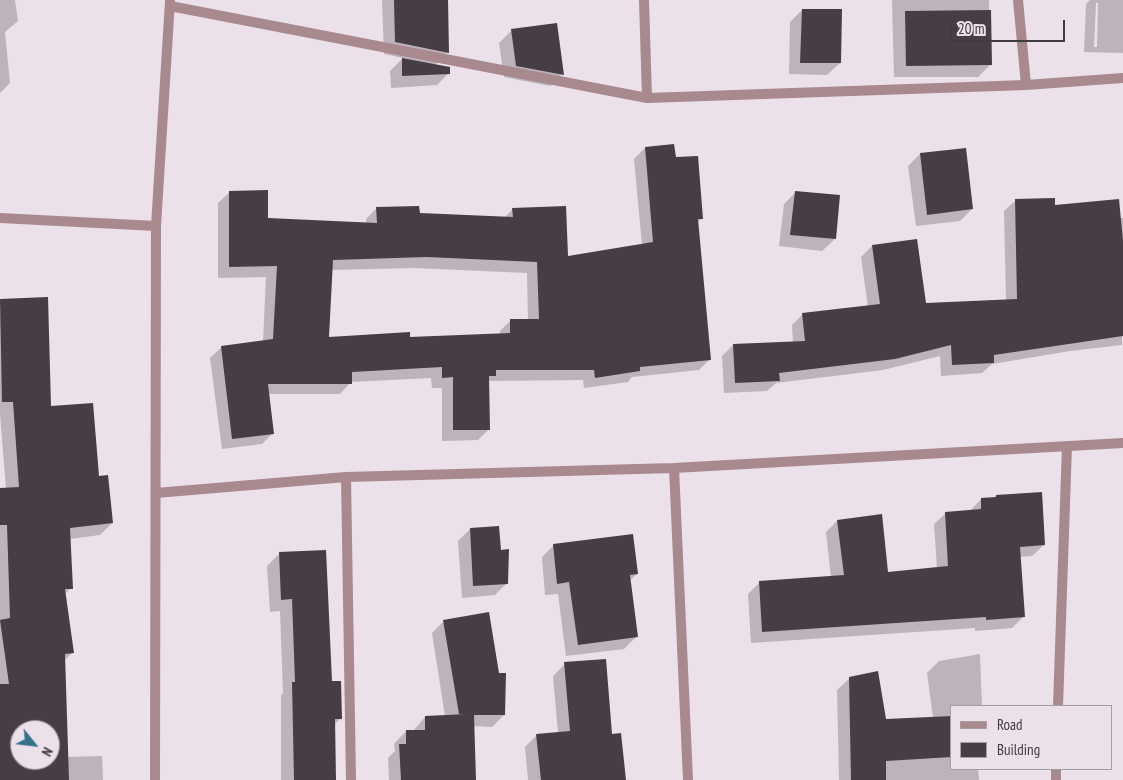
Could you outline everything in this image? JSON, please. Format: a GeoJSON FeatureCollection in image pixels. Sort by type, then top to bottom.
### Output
{"type":"FeatureCollection","features":[{"type":"Feature","properties":{"kind":"street"},"geometry":{"type":"LineString","coordinates":[[644,0],[647,98]]}},
{"type":"Feature","properties":{"kind":"street"},"geometry":{"type":"LineString","coordinates":[[1018,0],[1026,85]]}},
{"type":"Feature","properties":{"kind":"street"},"geometry":{"type":"LineString","coordinates":[[155,780],[156,226],[170,3],[647,98],[1026,85],[1123,78]]}},
{"type":"Feature","properties":{"kind":"street"},"geometry":{"type":"LineString","coordinates":[[0,218],[156,226]]}},
{"type":"Feature","properties":{"kind":"street"},"geometry":{"type":"LineString","coordinates":[[156,493],[346,477],[674,468],[1123,443]]}},
{"type":"Feature","properties":{"kind":"street"},"geometry":{"type":"LineString","coordinates":[[1058,705],[1067,446]]}},
{"type":"Feature","properties":{"kind":"street"},"geometry":{"type":"LineString","coordinates":[[674,468],[688,780]]}},
{"type":"Feature","properties":{"kind":"street"},"geometry":{"type":"LineString","coordinates":[[346,477],[351,780]]}},
{"type":"Feature","properties":{"kind":"building"},"geometry":{"type":"Polygon","coordinates":[[[394,0],[448,0],[449,53],[395,42],[394,0]]]}},
{"type":"Feature","properties":{"kind":"building"},"geometry":{"type":"Polygon","coordinates":[[[802,9],[842,9],[841,63],[800,63],[802,9]]]}},
{"type":"Feature","properties":{"kind":"building"},"geometry":{"type":"Polygon","coordinates":[[[991,10],[992,65],[906,66],[905,11],[991,10]]]}},
{"type":"Feature","properties":{"kind":"building"},"geometry":{"type":"Polygon","coordinates":[[[557,23],[564,75],[516,66],[511,29],[557,23]]]}},
{"type":"Feature","properties":{"kind":"building"},"geometry":{"type":"Polygon","coordinates":[[[402,58],[450,67],[450,74],[402,76],[402,58]]]}},
{"type":"Feature","properties":{"kind":"building"},"geometry":{"type":"Polygon","coordinates":[[[674,144],[676,157],[698,156],[703,219],[698,219],[711,360],[640,367],[640,371],[595,378],[594,370],[496,370],[496,376],[489,376],[490,430],[453,430],[453,377],[442,378],[442,367],[352,372],[352,384],[268,384],[274,434],[232,439],[221,346],[273,339],[277,266],[229,267],[229,191],[268,190],[268,218],[377,223],[376,207],[419,206],[420,213],[513,217],[512,208],[566,206],[568,256],[653,242],[645,147],[674,144]],[[427,257],[333,260],[329,337],[410,332],[410,337],[510,333],[510,319],[539,319],[537,262],[427,257]]]}},
{"type":"Feature","properties":{"kind":"building"},"geometry":{"type":"Polygon","coordinates":[[[966,148],[973,209],[927,215],[920,153],[966,148]]]}},
{"type":"Feature","properties":{"kind":"building"},"geometry":{"type":"Polygon","coordinates":[[[795,191],[840,195],[836,239],[790,235],[795,191]]]}},
{"type":"Feature","properties":{"kind":"building"},"geometry":{"type":"Polygon","coordinates":[[[1055,198],[1055,205],[1119,199],[1123,241],[1123,336],[994,355],[994,363],[952,365],[951,345],[895,359],[779,373],[780,381],[735,383],[733,344],[805,341],[802,313],[880,304],[872,245],[917,239],[926,303],[1017,299],[1015,199],[1055,198]]]}},
{"type":"Feature","properties":{"kind":"building"},"geometry":{"type":"Polygon","coordinates":[[[48,297],[51,406],[93,403],[99,476],[108,475],[113,523],[70,528],[73,589],[65,589],[74,653],[65,654],[69,780],[0,780],[0,684],[9,684],[0,620],[10,618],[7,525],[0,525],[0,488],[19,487],[13,402],[2,402],[0,299],[48,297]]]}},
{"type":"Feature","properties":{"kind":"building"},"geometry":{"type":"Polygon","coordinates":[[[1042,492],[1045,545],[1020,547],[1025,617],[986,620],[986,617],[762,632],[759,581],[844,575],[837,520],[882,514],[888,572],[948,566],[945,512],[981,509],[981,498],[996,497],[996,495],[1042,492]]]}},
{"type":"Feature","properties":{"kind":"building"},"geometry":{"type":"Polygon","coordinates":[[[499,526],[501,550],[509,549],[508,584],[473,586],[470,528],[499,526]]]}},
{"type":"Feature","properties":{"kind":"building"},"geometry":{"type":"Polygon","coordinates":[[[633,534],[638,574],[630,575],[638,637],[578,645],[569,582],[557,584],[553,544],[633,534]]]}},
{"type":"Feature","properties":{"kind":"building"},"geometry":{"type":"Polygon","coordinates":[[[326,550],[332,681],[341,681],[342,719],[335,719],[336,780],[294,780],[292,682],[295,682],[292,599],[281,600],[279,552],[326,550]]]}},
{"type":"Feature","properties":{"kind":"building"},"geometry":{"type":"Polygon","coordinates":[[[489,612],[499,673],[506,673],[505,715],[474,715],[476,780],[401,780],[399,744],[406,744],[406,730],[425,730],[425,716],[467,714],[459,714],[443,620],[489,612]]]}},
{"type":"Feature","properties":{"kind":"building"},"geometry":{"type":"Polygon","coordinates":[[[606,659],[612,734],[621,733],[626,780],[541,780],[536,734],[570,731],[564,662],[606,659]]]}},
{"type":"Feature","properties":{"kind":"building"},"geometry":{"type":"Polygon","coordinates":[[[878,671],[886,719],[950,716],[950,757],[886,761],[886,780],[851,780],[849,677],[878,671]]]}}]}
